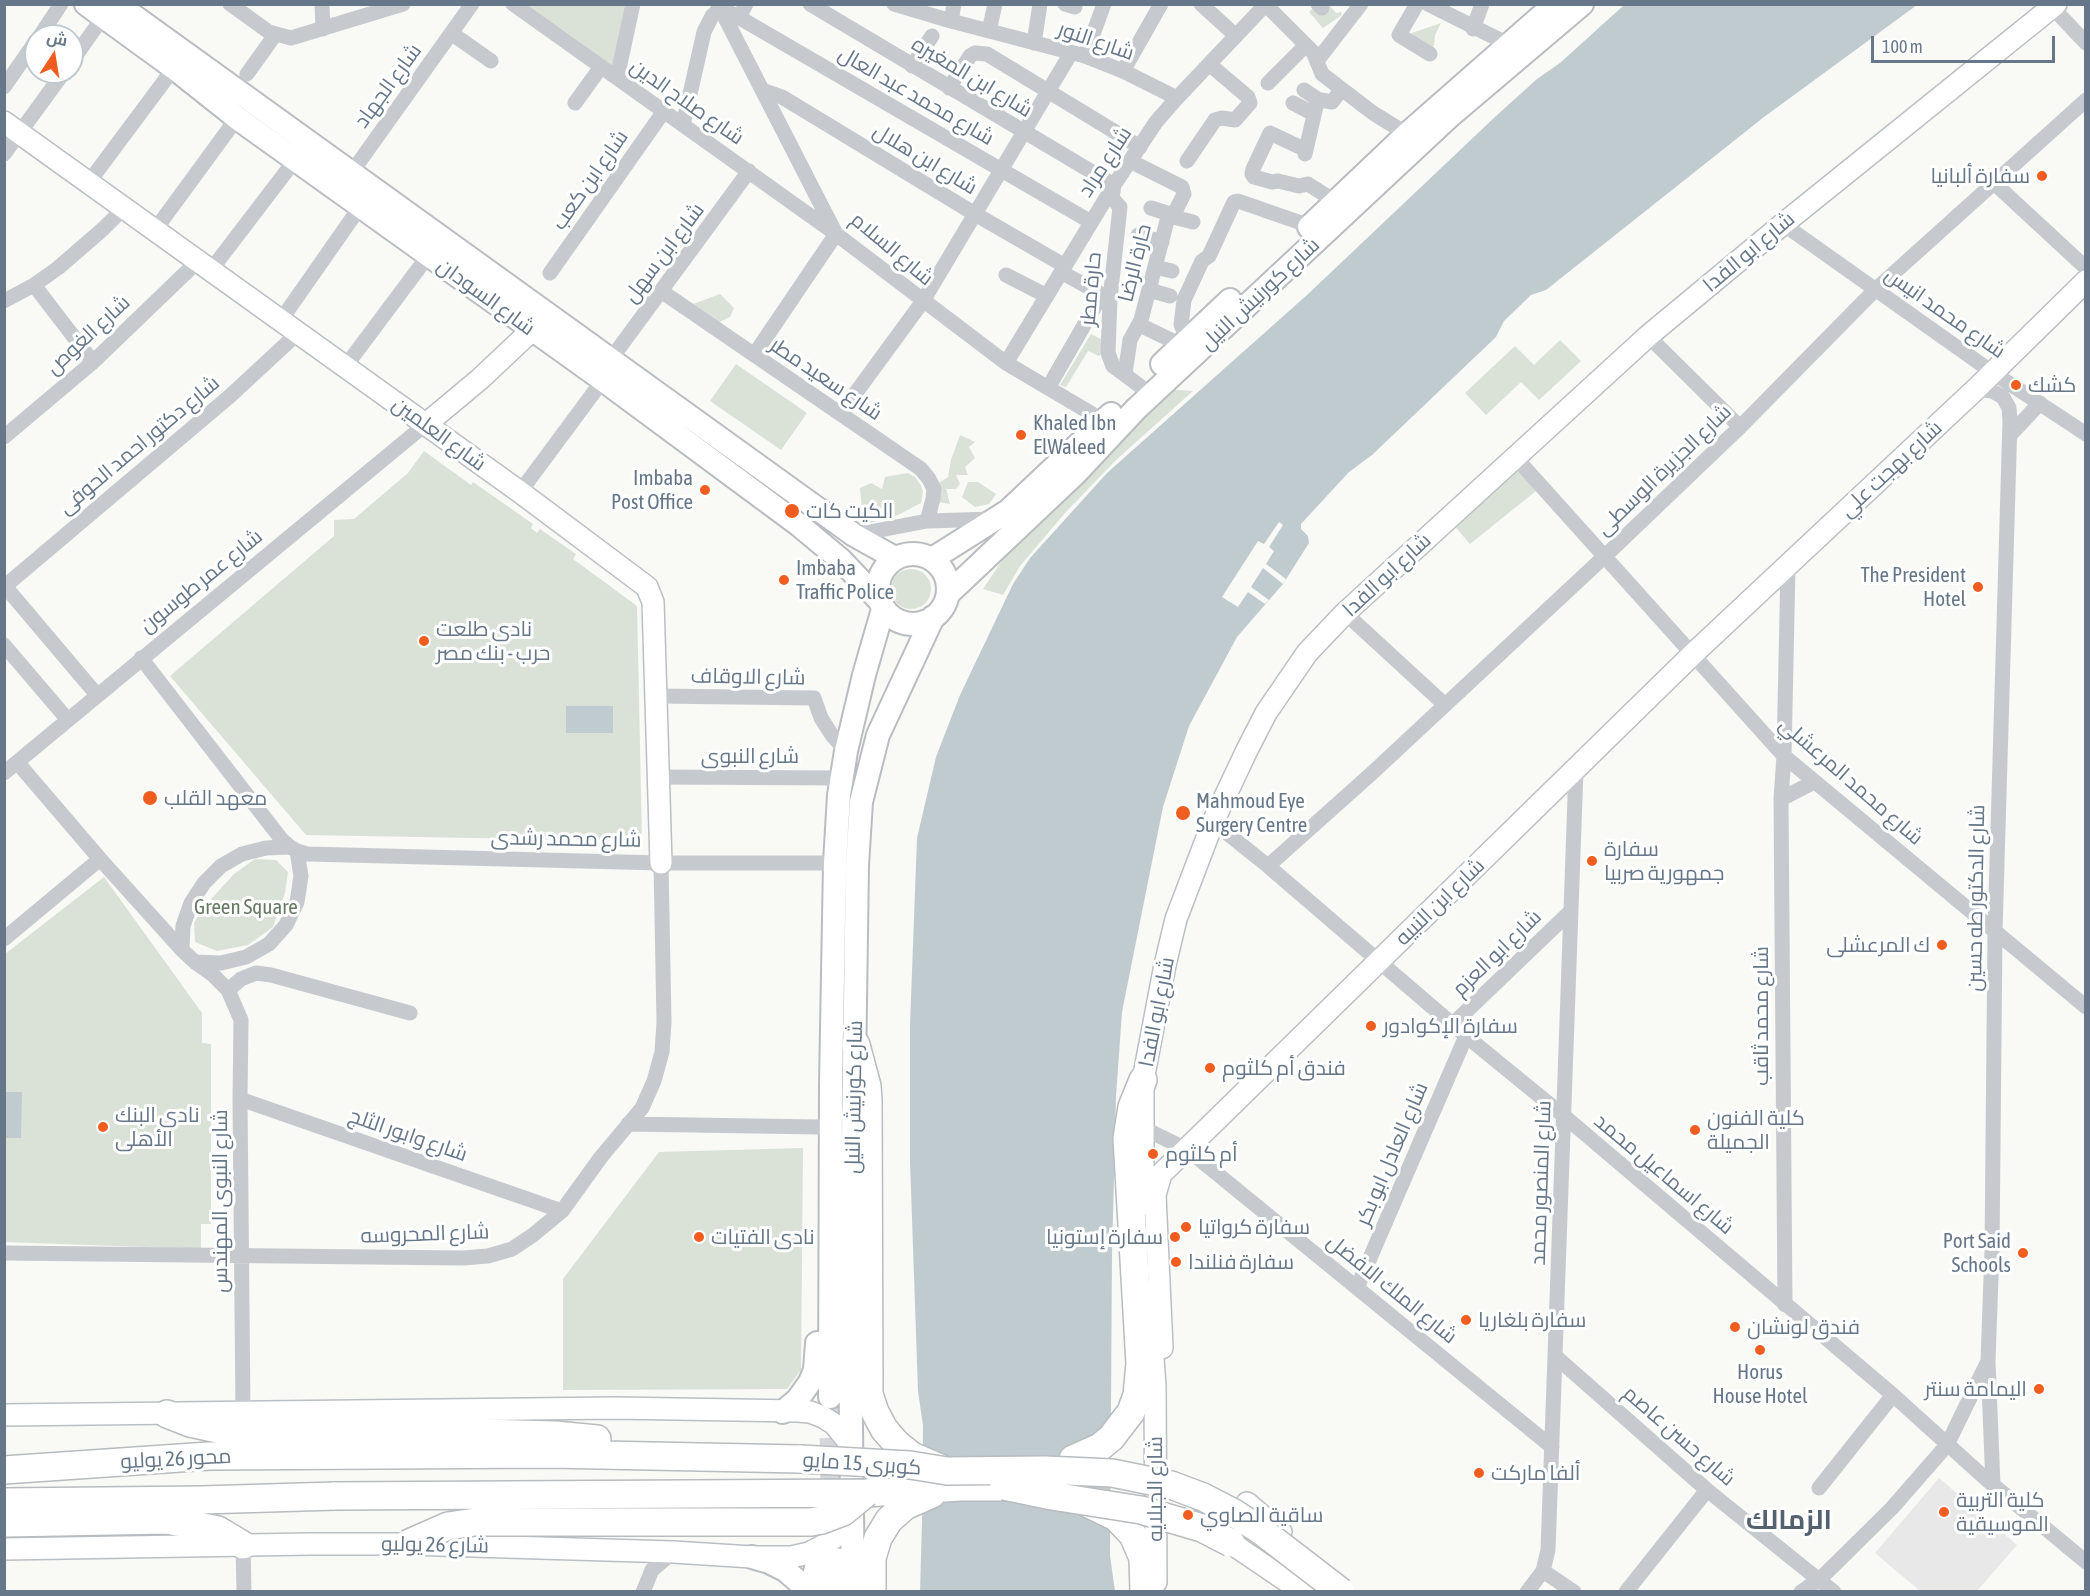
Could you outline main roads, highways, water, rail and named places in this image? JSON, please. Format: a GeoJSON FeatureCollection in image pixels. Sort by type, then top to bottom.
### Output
{"type":"FeatureCollection","features":[{"type":"Feature","properties":{"kind":"highway"},"geometry":{"type":"LineString","coordinates":[[855,1046],[867,1086],[868,1100],[867,1375],[869,1394],[884,1429],[897,1444],[912,1456],[953,1479]]}},
{"type":"Feature","properties":{"kind":"highway"},"geometry":{"type":"LineString","coordinates":[[1073,1459],[1100,1447],[1121,1428],[1131,1413],[1137,1395],[1140,1364],[1127,1138],[1132,1107],[1143,1080]]}},
{"type":"Feature","properties":{"kind":"highway"},"geometry":{"type":"LineString","coordinates":[[166,1414],[190,1423],[218,1429],[555,1435],[658,1446],[688,1457]]}},
{"type":"Feature","properties":{"kind":"highway","name":"كوبرى 15 مايو"},"geometry":{"type":"LineString","coordinates":[[349,1455],[551,1454],[825,1460],[910,1465],[953,1479]]}},
{"type":"Feature","properties":{"kind":"highway","name":"محور 26 يوليو"},"geometry":{"type":"LineString","coordinates":[[4,1470],[189,1457],[349,1455]]}},
{"type":"Feature","properties":{"kind":"highway"},"geometry":{"type":"LineString","coordinates":[[1003,1478],[1026,1463],[1073,1459],[1129,1462],[1158,1466],[1213,1484],[1248,1503]]}},
{"type":"Feature","properties":{"kind":"highway","name":"كوبرى 15 مايو"},"geometry":{"type":"LineString","coordinates":[[335,1496],[866,1493],[953,1479],[1112,1473],[1171,1485],[1203,1497],[1234,1513],[1263,1532],[1341,1592]]}},
{"type":"Feature","properties":{"kind":"highway"},"geometry":{"type":"LineString","coordinates":[[1003,1478],[1052,1496],[1141,1510],[1172,1518],[1202,1528],[1231,1543]]}},
{"type":"Feature","properties":{"kind":"highway","name":"كوبرى 15 مايو"},"geometry":{"type":"LineString","coordinates":[[1003,1478],[1141,1494],[1189,1508],[1227,1525],[1256,1542],[1321,1592]]}},
{"type":"Feature","properties":{"kind":"highway"},"geometry":{"type":"LineString","coordinates":[[853,1582],[872,1558],[878,1538],[889,1520],[905,1506],[953,1479]]}},
{"type":"Feature","properties":{"kind":"highway"},"geometry":{"type":"LineString","coordinates":[[407,1544],[448,1526],[475,1522],[811,1522],[824,1520],[843,1512],[866,1493]]}},
{"type":"Feature","properties":{"kind":"highway","name":"محور 26 يوليو"},"geometry":{"type":"LineString","coordinates":[[4,1502],[335,1496]]}},
{"type":"Feature","properties":{"kind":"highway"},"geometry":{"type":"LineString","coordinates":[[1078,1499],[1116,1517],[1125,1525],[1139,1545],[1143,1558],[1144,1592]]}},
{"type":"Feature","properties":{"kind":"highway"},"geometry":{"type":"LineString","coordinates":[[4,1523],[167,1520],[218,1530],[243,1545]]}},
{"type":"Feature","properties":{"kind":"main road","name":"شارع كورنيش النيل"},"geometry":{"type":"LineString","coordinates":[[948,594],[1076,472],[1136,409],[1426,138],[1582,4]]}},
{"type":"Feature","properties":{"kind":"main road","name":"شارع كورنيش النيل"},"geometry":{"type":"LineString","coordinates":[[932,559],[1008,511],[1061,464],[1104,421],[1132,380],[1185,342],[1407,134],[1552,5]]}},
{"type":"Feature","properties":{"kind":"main road","name":"شارع السودان"},"geometry":{"type":"LineString","coordinates":[[104,8],[237,118],[295,160],[345,183],[360,207],[603,380],[799,525],[841,560],[881,604]]}},
{"type":"Feature","properties":{"kind":"main road","name":"شارع السودان"},"geometry":{"type":"LineString","coordinates":[[104,8],[345,183],[611,359],[854,535],[895,558]]}},
{"type":"Feature","properties":{"kind":"main road"},"geometry":{"type":"LineString","coordinates":[[907,554],[920,554],[932,559],[945,574],[948,594],[940,611],[933,617],[912,624],[901,622],[891,617],[881,604],[877,588],[879,576],[885,566],[895,558],[907,554]]}},
{"type":"Feature","properties":{"kind":"main road","name":"شارع كورنيش النيل"},"geometry":{"type":"LineString","coordinates":[[830,1397],[830,1193],[835,863],[846,751],[881,604]]}},
{"type":"Feature","properties":{"kind":"main road","name":"شارع كورنيش النيل"},"geometry":{"type":"LineString","coordinates":[[853,1582],[850,1356],[857,865],[861,802],[878,735],[933,617]]}},
{"type":"Feature","properties":{"kind":"main road"},"geometry":{"type":"LineString","coordinates":[[864,675],[882,681],[898,691]]}},
{"type":"Feature","properties":{"kind":"main road"},"geometry":{"type":"LineString","coordinates":[[783,1412],[798,1399],[810,1382],[817,1354],[819,994],[823,979],[835,958]]}},
{"type":"Feature","properties":{"kind":"main road"},"geometry":{"type":"LineString","coordinates":[[752,1557],[770,1562],[785,1570],[807,1592]]}},
{"type":"Feature","properties":{"kind":"main road"},"geometry":{"type":"LineString","coordinates":[[807,1592],[816,1568],[822,1562],[831,1559],[841,1560],[849,1566],[853,1582]]}},
{"type":"Feature","properties":{"kind":"tunnel"},"geometry":{"type":"LineString","coordinates":[[830,1405],[832,1510]]}},
{"type":"Feature","properties":{"kind":"place","name":"سفارة ألبانيا"},"geometry":{"type":"Point","coordinates":[2042,176]}},
{"type":"Feature","properties":{"kind":"place","name":"كشك"},"geometry":{"type":"Point","coordinates":[2016,385]}},
{"type":"Feature","properties":{"kind":"place","name":"Khaled Ibn ElWaleed"},"geometry":{"type":"Point","coordinates":[1021,435]}},
{"type":"Feature","properties":{"kind":"place","name":"Imbaba Post Office"},"geometry":{"type":"Point","coordinates":[705,490]}},
{"type":"Feature","properties":{"kind":"place","name":"الکيت کات"},"geometry":{"type":"Point","coordinates":[792,511]}},
{"type":"Feature","properties":{"kind":"place","name":"Imbaba Traffic Police"},"geometry":{"type":"Point","coordinates":[784,580]}},
{"type":"Feature","properties":{"kind":"place","name":"The President Hotel"},"geometry":{"type":"Point","coordinates":[1978,587]}},
{"type":"Feature","properties":{"kind":"place","name":"نادى طلعت حرب - بنك مصر"},"geometry":{"type":"Point","coordinates":[424,641]}},
{"type":"Feature","properties":{"kind":"place","name":"معهد القلب"},"geometry":{"type":"Point","coordinates":[150,798]}},
{"type":"Feature","properties":{"kind":"place","name":"Mahmoud Eye Surgery Centre"},"geometry":{"type":"Point","coordinates":[1183,813]}},
{"type":"Feature","properties":{"kind":"place","name":"سفارة جمهورية صربيا"},"geometry":{"type":"Point","coordinates":[1592,861]}},
{"type":"Feature","properties":{"kind":"place","name":"ك المرعشلى"},"geometry":{"type":"Point","coordinates":[1942,945]}},
{"type":"Feature","properties":{"kind":"place","name":"سفارة الإكوادور"},"geometry":{"type":"Point","coordinates":[1371,1026]}},
{"type":"Feature","properties":{"kind":"place","name":"فندق أم كلثوم"},"geometry":{"type":"Point","coordinates":[1210,1068]}},
{"type":"Feature","properties":{"kind":"place","name":"نادى البنك الأهلى"},"geometry":{"type":"Point","coordinates":[103,1127]}},
{"type":"Feature","properties":{"kind":"place","name":"كلية الفنون الجميلة"},"geometry":{"type":"Point","coordinates":[1695,1130]}},
{"type":"Feature","properties":{"kind":"place","name":"أم كلثوم"},"geometry":{"type":"Point","coordinates":[1153,1154]}},
{"type":"Feature","properties":{"kind":"place","name":"سفارة كرواتيا"},"geometry":{"type":"Point","coordinates":[1186,1227]}},
{"type":"Feature","properties":{"kind":"place","name":"نادى الفتيات"},"geometry":{"type":"Point","coordinates":[699,1237]}},
{"type":"Feature","properties":{"kind":"place","name":"سفارة إستونيا"},"geometry":{"type":"Point","coordinates":[1175,1237]}},
{"type":"Feature","properties":{"kind":"place","name":"Port Said Schools"},"geometry":{"type":"Point","coordinates":[2023,1253]}},
{"type":"Feature","properties":{"kind":"place","name":"سفارة فنلندا"},"geometry":{"type":"Point","coordinates":[1176,1262]}},
{"type":"Feature","properties":{"kind":"place","name":"سفارة بلغاريا"},"geometry":{"type":"Point","coordinates":[1466,1320]}},
{"type":"Feature","properties":{"kind":"place","name":"فندق لونشان"},"geometry":{"type":"Point","coordinates":[1735,1327]}},
{"type":"Feature","properties":{"kind":"place","name":"Horus House Hotel"},"geometry":{"type":"Point","coordinates":[1760,1350]}},
{"type":"Feature","properties":{"kind":"place","name":"اليمامة سنتر"},"geometry":{"type":"Point","coordinates":[2039,1389]}},
{"type":"Feature","properties":{"kind":"place","name":"ألفا ماركت"},"geometry":{"type":"Point","coordinates":[1479,1473]}},
{"type":"Feature","properties":{"kind":"place","name":"كلية التربية الموسيقية"},"geometry":{"type":"Point","coordinates":[1944,1512]}},
{"type":"Feature","properties":{"kind":"place","name":"ساقية الصاوي"},"geometry":{"type":"Point","coordinates":[1188,1515]}},
{"type":"Feature","properties":{"kind":"district","name":"الزمالك"},"geometry":{"type":"Point","coordinates":[1789,1520]}},
{"type":"Feature","properties":{"kind":"park label","name":"Green Square"},"geometry":{"type":"Point","coordinates":[246,907]}}]}
